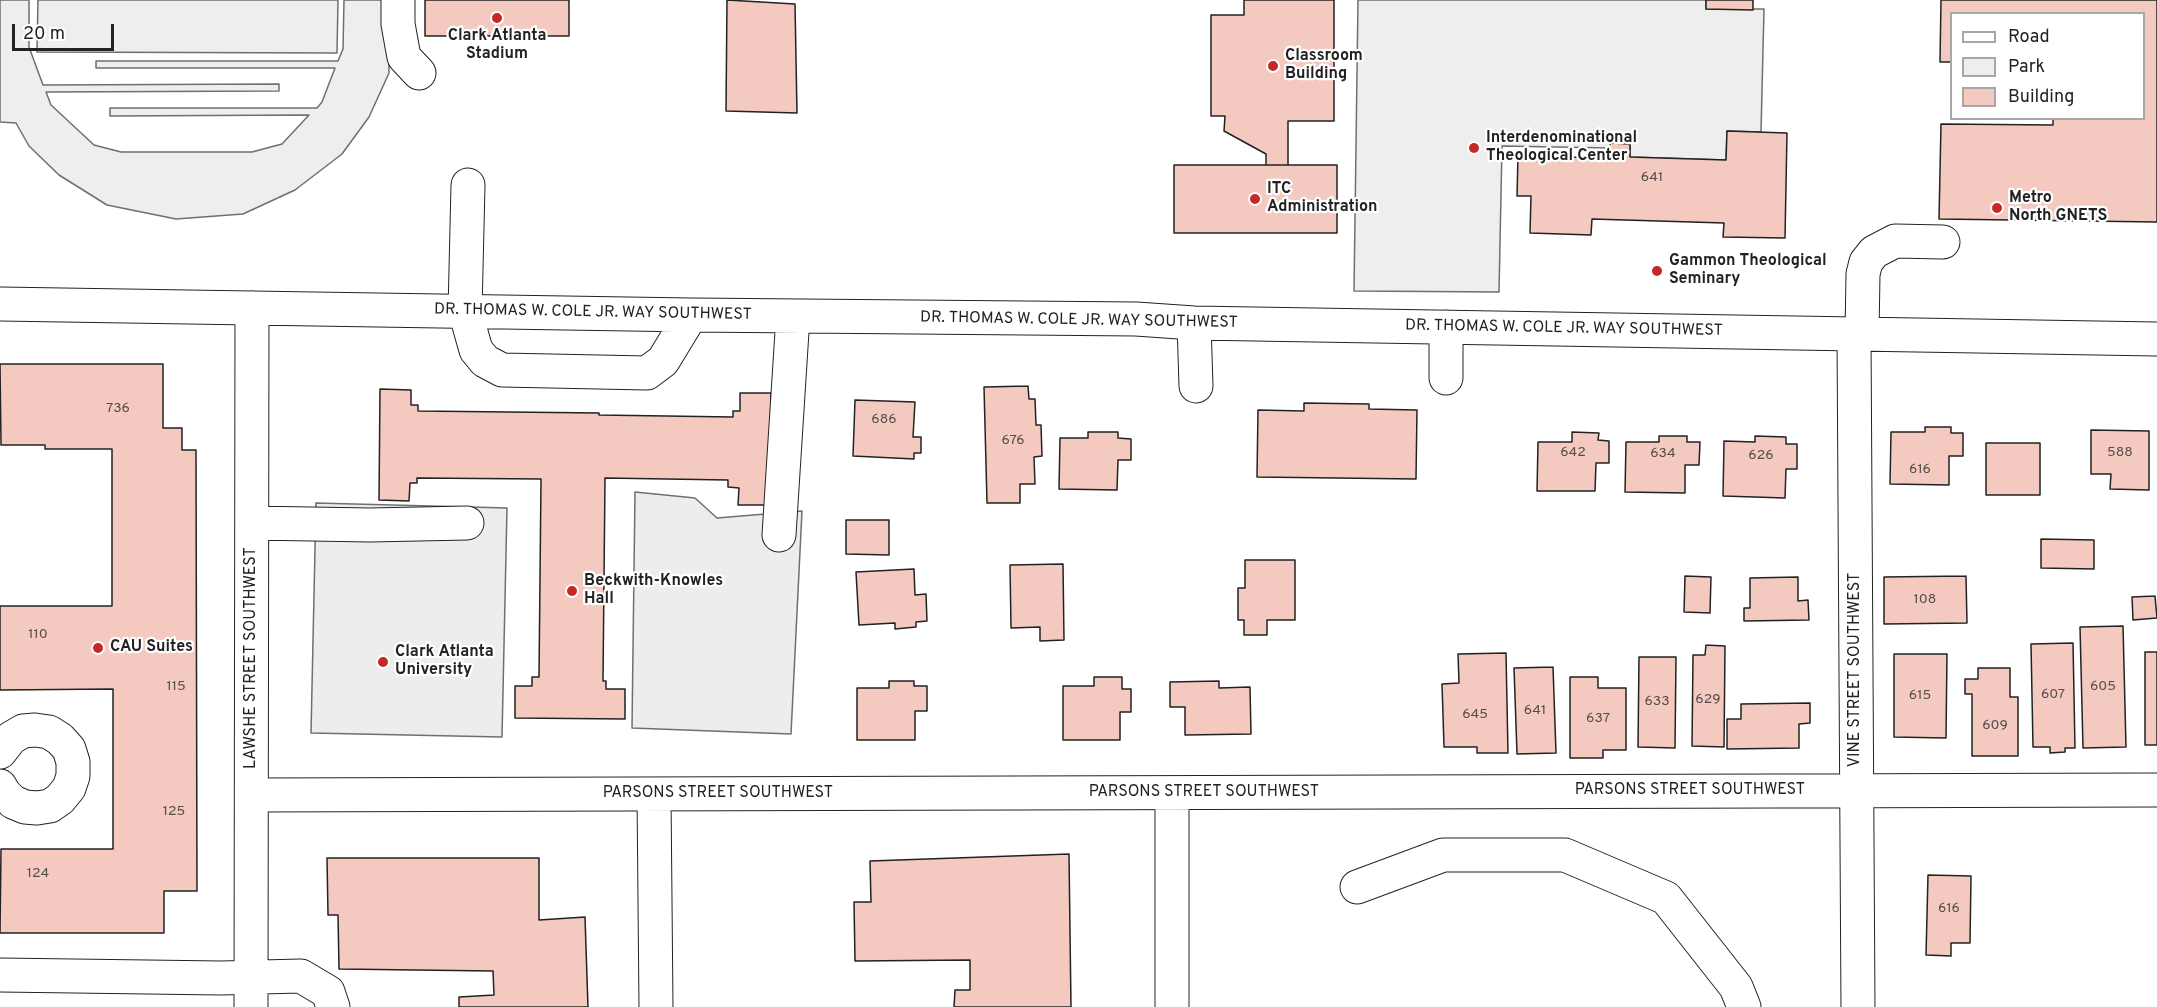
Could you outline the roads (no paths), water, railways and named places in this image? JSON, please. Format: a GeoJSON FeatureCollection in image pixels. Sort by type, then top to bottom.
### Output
{"type":"FeatureCollection","features":[{"type":"Feature","properties":{"kind":"street"},"geometry":{"type":"LineString","coordinates":[[398,0],[398,24],[404,57],[419,73]]}},
{"type":"Feature","properties":{"kind":"street"},"geometry":{"type":"LineString","coordinates":[[468,185],[465,311],[476,350],[485,362],[502,370],[647,373],[663,361],[691,315]]}},
{"type":"Feature","properties":{"kind":"street","name":"VINE STREET SOUTHWEST"},"geometry":{"type":"LineString","coordinates":[[1858,1007],[1858,334],[1863,274],[1866,262],[1874,252],[1895,241],[1943,242]]}},
{"type":"Feature","properties":{"kind":"street","name":"DR. THOMAS W. COLE JR. WAY SOUTHWEST"},"geometry":{"type":"LineString","coordinates":[[0,304],[691,315],[1136,319],[1194,323],[2157,339]]}},
{"type":"Feature","properties":{"kind":"street","name":"LAWSHE STREET SOUTHWEST"},"geometry":{"type":"LineString","coordinates":[[251,992],[252,308]]}},
{"type":"Feature","properties":{"kind":"street"},"geometry":{"type":"LineString","coordinates":[[779,535],[793,316]]}},
{"type":"Feature","properties":{"kind":"street"},"geometry":{"type":"LineString","coordinates":[[1194,323],[1196,386]]}},
{"type":"Feature","properties":{"kind":"street"},"geometry":{"type":"LineString","coordinates":[[1446,327],[1446,378]]}},
{"type":"Feature","properties":{"kind":"street"},"geometry":{"type":"LineString","coordinates":[[252,523],[370,525],[467,523]]}},
{"type":"Feature","properties":{"kind":"street"},"geometry":{"type":"LineString","coordinates":[[0,752],[12,738],[23,731],[49,732],[69,749],[74,762],[74,776],[69,788],[60,799],[50,806],[37,808],[25,807],[13,802],[0,786]]}},
{"type":"Feature","properties":{"kind":"street","name":"PARSONS STREET SOUTHWEST"},"geometry":{"type":"LineString","coordinates":[[252,795],[2157,790]]}},
{"type":"Feature","properties":{"kind":"street"},"geometry":{"type":"LineString","coordinates":[[1172,793],[1172,1007]]}},
{"type":"Feature","properties":{"kind":"street"},"geometry":{"type":"LineString","coordinates":[[654,794],[656,1007]]}},
{"type":"Feature","properties":{"kind":"street"},"geometry":{"type":"LineString","coordinates":[[1357,887],[1443,855],[1565,855],[1666,898],[1736,987],[1744,1007]]}},
{"type":"Feature","properties":{"kind":"street"},"geometry":{"type":"LineString","coordinates":[[0,975],[251,992],[301,976],[328,992],[333,1007]]}},
{"type":"Feature","properties":{"kind":"place","name":"Clark Atlanta Stadium"},"geometry":{"type":"Point","coordinates":[497,18]}},
{"type":"Feature","properties":{"kind":"place","name":"Classroom Building"},"geometry":{"type":"Point","coordinates":[1273,66]}},
{"type":"Feature","properties":{"kind":"place","name":"Interdenominational Theological Center"},"geometry":{"type":"Point","coordinates":[1474,148]}},
{"type":"Feature","properties":{"kind":"place","name":"ITC Administration"},"geometry":{"type":"Point","coordinates":[1255,199]}},
{"type":"Feature","properties":{"kind":"place","name":"Metro North GNETS"},"geometry":{"type":"Point","coordinates":[1997,208]}},
{"type":"Feature","properties":{"kind":"place","name":"Gammon Theological Seminary"},"geometry":{"type":"Point","coordinates":[1657,271]}},
{"type":"Feature","properties":{"kind":"place","name":"Beckwith-Knowles Hall"},"geometry":{"type":"Point","coordinates":[572,591]}},
{"type":"Feature","properties":{"kind":"place","name":"CAU Suites"},"geometry":{"type":"Point","coordinates":[98,648]}},
{"type":"Feature","properties":{"kind":"place","name":"Clark Atlanta University"},"geometry":{"type":"Point","coordinates":[383,662]}}]}
